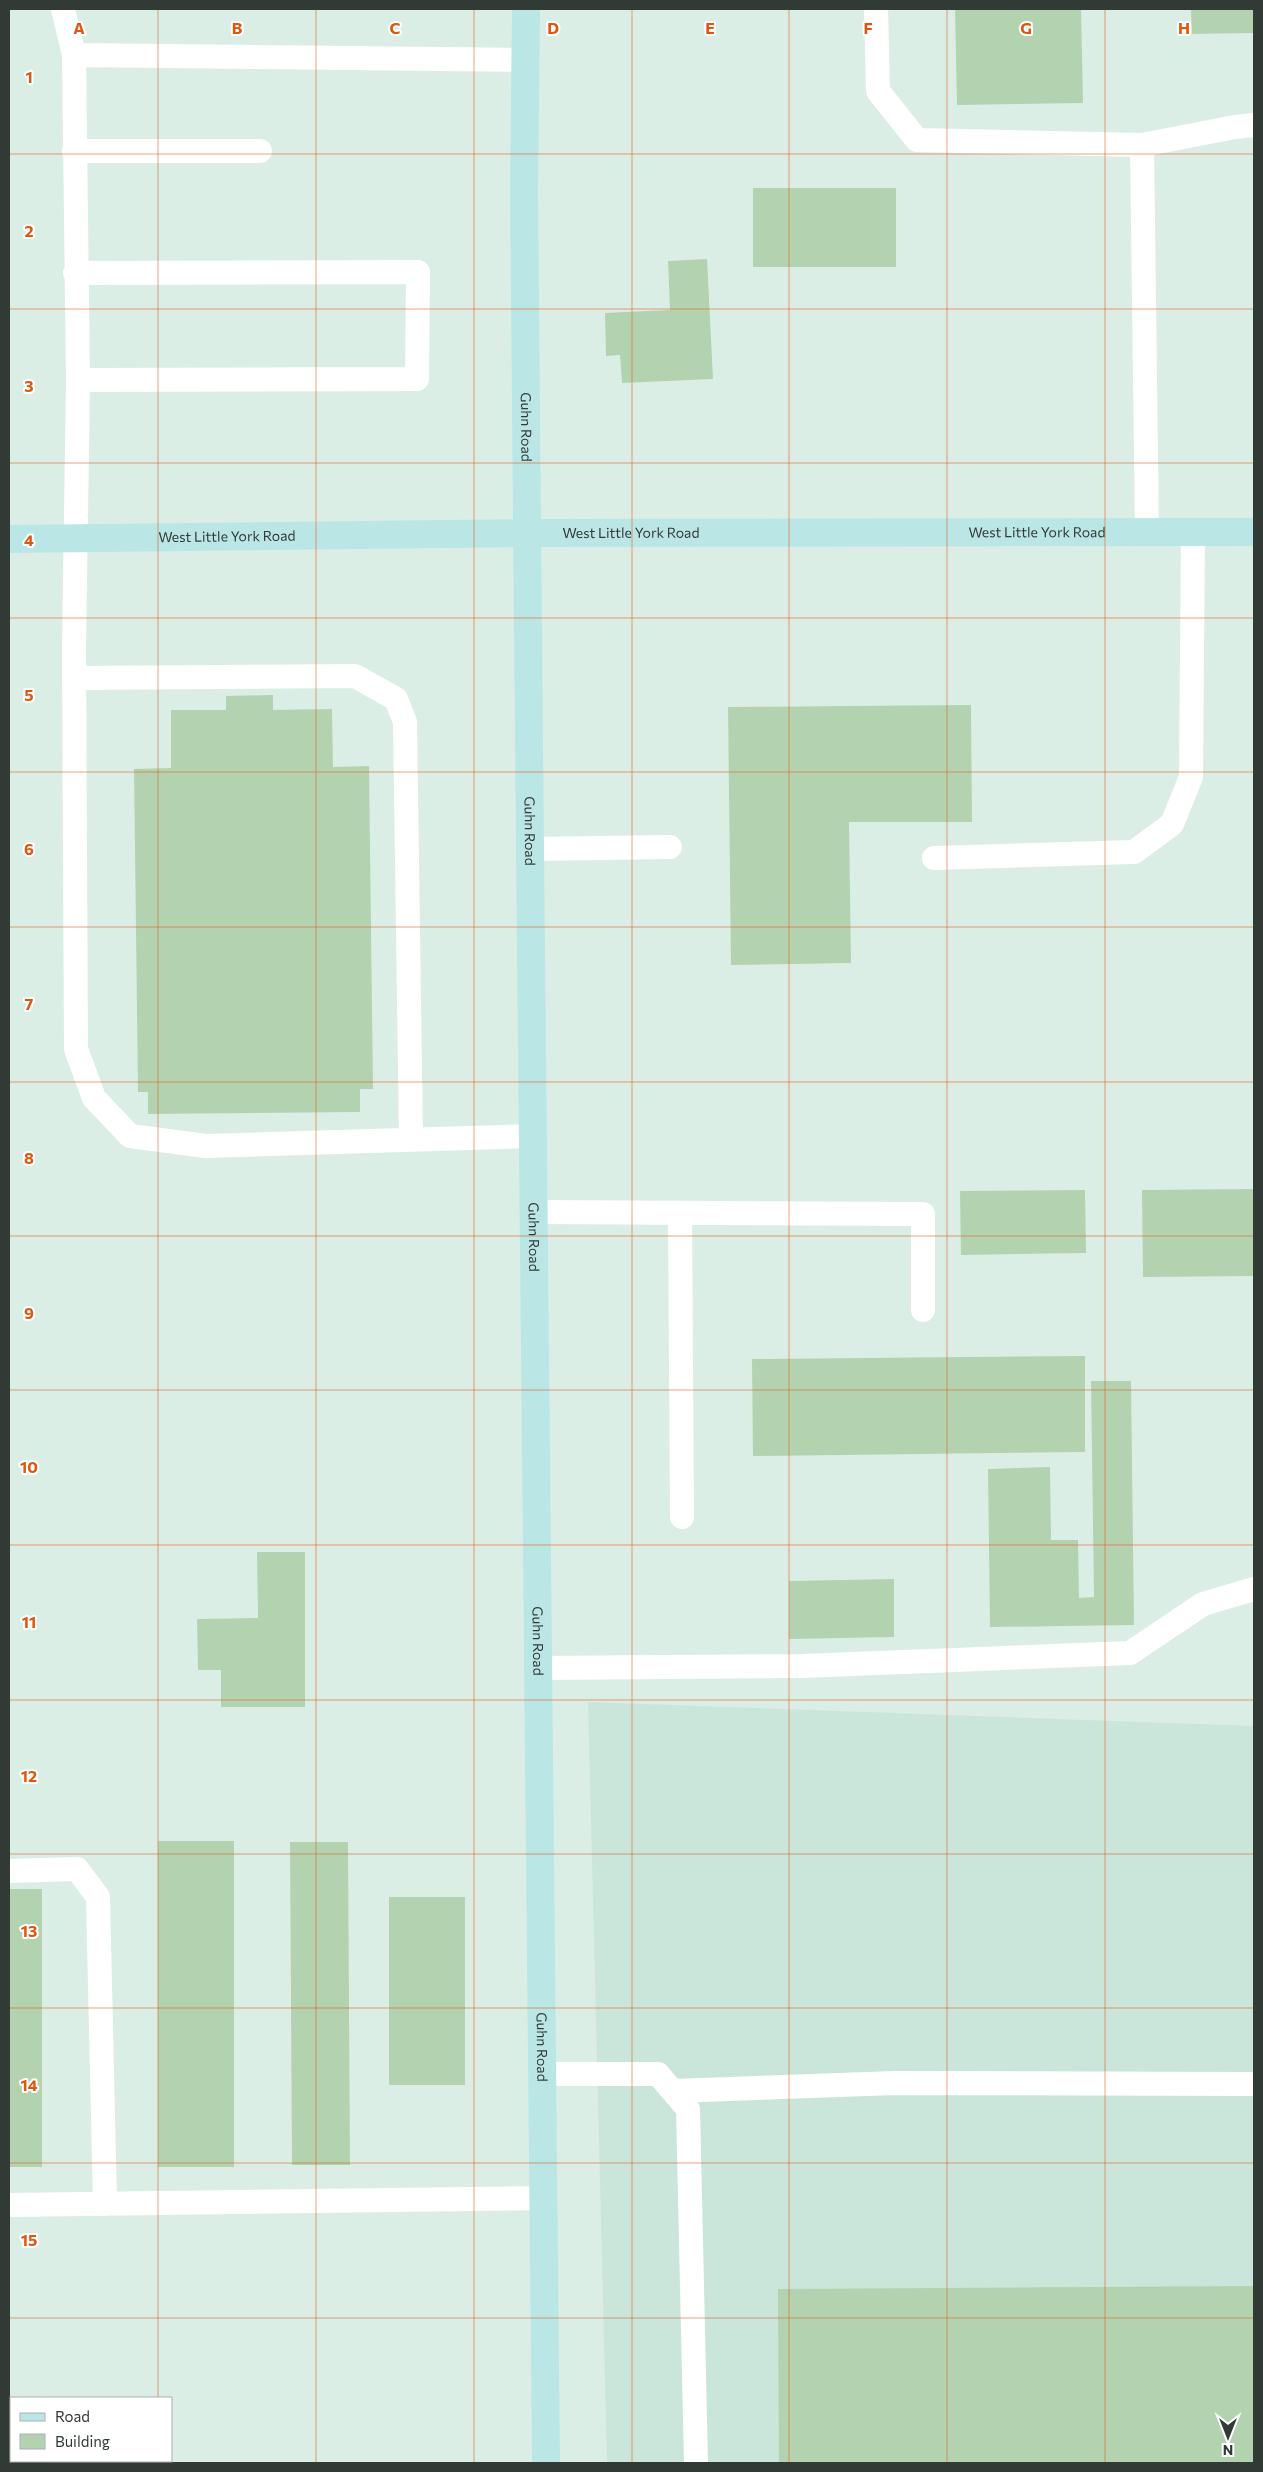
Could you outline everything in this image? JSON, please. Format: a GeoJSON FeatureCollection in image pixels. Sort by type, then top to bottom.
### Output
{"type":"FeatureCollection","features":[{"type":"Feature","properties":{"kind":"street","name":"Guhn Road"},"geometry":{"type":"LineString","coordinates":[[526,9],[527,533],[546,2463]]}},
{"type":"Feature","properties":{"kind":"street","name":"West Little York Road"},"geometry":{"type":"LineString","coordinates":[[9,539],[527,533],[1254,532]]}},
{"type":"Feature","properties":{"kind":"lane"},"geometry":{"type":"LineString","coordinates":[[63,9],[74,55],[75,273],[78,380],[74,678],[76,1049],[94,1098],[130,1136],[196,1145],[533,1136]]}},
{"type":"Feature","properties":{"kind":"lane"},"geometry":{"type":"LineString","coordinates":[[876,9],[878,91],[917,140],[1142,145],[1254,126]]}},
{"type":"Feature","properties":{"kind":"lane"},"geometry":{"type":"LineString","coordinates":[[74,55],[525,60]]}},
{"type":"Feature","properties":{"kind":"lane"},"geometry":{"type":"LineString","coordinates":[[1142,145],[1147,532]]}},
{"type":"Feature","properties":{"kind":"lane"},"geometry":{"type":"LineString","coordinates":[[74,151],[260,151]]}},
{"type":"Feature","properties":{"kind":"lane"},"geometry":{"type":"LineString","coordinates":[[75,273],[418,272],[417,379],[78,380]]}},
{"type":"Feature","properties":{"kind":"lane"},"geometry":{"type":"LineString","coordinates":[[934,858],[1134,852],[1172,824],[1191,777],[1193,532]]}},
{"type":"Feature","properties":{"kind":"lane"},"geometry":{"type":"LineString","coordinates":[[74,678],[355,676],[396,698],[405,722],[411,1139]]}},
{"type":"Feature","properties":{"kind":"lane"},"geometry":{"type":"LineString","coordinates":[[530,849],[670,847]]}},
{"type":"Feature","properties":{"kind":"lane"},"geometry":{"type":"LineString","coordinates":[[534,1212],[923,1214],[923,1310]]}},
{"type":"Feature","properties":{"kind":"lane"},"geometry":{"type":"LineString","coordinates":[[680,1214],[682,1517]]}},
{"type":"Feature","properties":{"kind":"lane"},"geometry":{"type":"LineString","coordinates":[[538,1668],[802,1666],[1130,1653],[1203,1604],[1254,1588]]}},
{"type":"Feature","properties":{"kind":"lane"},"geometry":{"type":"LineString","coordinates":[[9,1870],[77,1869],[98,1897],[105,2204]]}},
{"type":"Feature","properties":{"kind":"lane"},"geometry":{"type":"LineString","coordinates":[[542,2074],[658,2074],[688,2109],[696,2463]]}},
{"type":"Feature","properties":{"kind":"lane"},"geometry":{"type":"LineString","coordinates":[[672,2091],[895,2083],[1254,2084]]}},
{"type":"Feature","properties":{"kind":"lane"},"geometry":{"type":"LineString","coordinates":[[9,2205],[544,2198]]}},
{"type":"Feature","properties":{"kind":"shaded area"},"geometry":{"type":"Polygon","coordinates":[[[588,1702],[1254,1726],[1254,2463],[607,2463],[588,1702]]]}},
{"type":"Feature","properties":{"kind":"building"},"geometry":{"type":"Polygon","coordinates":[[[955,9],[1081,9],[1083,103],[957,105],[955,9]]]}},
{"type":"Feature","properties":{"kind":"building"},"geometry":{"type":"Polygon","coordinates":[[[1191,9],[1254,9],[1254,33],[1192,34],[1191,9]]]}},
{"type":"Feature","properties":{"kind":"building"},"geometry":{"type":"Polygon","coordinates":[[[753,188],[896,188],[896,267],[753,267],[753,188]]]}},
{"type":"Feature","properties":{"kind":"building"},"geometry":{"type":"Polygon","coordinates":[[[707,259],[713,379],[622,383],[620,355],[606,356],[605,313],[670,310],[668,261],[707,259]]]}},
{"type":"Feature","properties":{"kind":"building"},"geometry":{"type":"Polygon","coordinates":[[[273,695],[273,710],[332,709],[333,767],[369,766],[373,1089],[360,1089],[360,1112],[148,1114],[148,1092],[138,1092],[134,769],[171,768],[171,710],[226,710],[226,696],[273,695]]]}},
{"type":"Feature","properties":{"kind":"building"},"geometry":{"type":"Polygon","coordinates":[[[971,705],[972,822],[849,822],[851,963],[731,965],[728,707],[971,705]]]}},
{"type":"Feature","properties":{"kind":"building"},"geometry":{"type":"Polygon","coordinates":[[[1254,1189],[1254,1276],[1143,1277],[1142,1190],[1254,1189]]]}},
{"type":"Feature","properties":{"kind":"building"},"geometry":{"type":"Polygon","coordinates":[[[1085,1190],[1086,1253],[961,1255],[960,1191],[1085,1190]]]}},
{"type":"Feature","properties":{"kind":"building"},"geometry":{"type":"Polygon","coordinates":[[[1085,1356],[1085,1452],[753,1456],[752,1359],[1085,1356]]]}},
{"type":"Feature","properties":{"kind":"building"},"geometry":{"type":"Polygon","coordinates":[[[1091,1381],[1131,1381],[1134,1625],[990,1627],[988,1469],[1050,1467],[1051,1540],[1078,1540],[1079,1598],[1094,1597],[1091,1381]]]}},
{"type":"Feature","properties":{"kind":"building"},"geometry":{"type":"Polygon","coordinates":[[[257,1552],[305,1552],[305,1707],[221,1707],[221,1670],[198,1670],[197,1619],[258,1618],[257,1552]]]}},
{"type":"Feature","properties":{"kind":"building"},"geometry":{"type":"Polygon","coordinates":[[[894,1579],[894,1637],[789,1639],[789,1581],[894,1579]]]}},
{"type":"Feature","properties":{"kind":"building"},"geometry":{"type":"Polygon","coordinates":[[[158,1841],[234,1841],[234,2167],[158,2167],[158,1841]]]}},
{"type":"Feature","properties":{"kind":"building"},"geometry":{"type":"Polygon","coordinates":[[[290,1842],[348,1842],[350,2165],[292,2165],[290,1842]]]}},
{"type":"Feature","properties":{"kind":"building"},"geometry":{"type":"Polygon","coordinates":[[[9,1889],[42,1889],[42,2167],[9,2167],[9,1889]]]}},
{"type":"Feature","properties":{"kind":"building"},"geometry":{"type":"Polygon","coordinates":[[[389,1897],[465,1897],[465,2085],[389,2085],[389,1897]]]}},
{"type":"Feature","properties":{"kind":"building"},"geometry":{"type":"Polygon","coordinates":[[[1254,2286],[1254,2463],[779,2463],[778,2289],[1254,2286]]]}}]}
